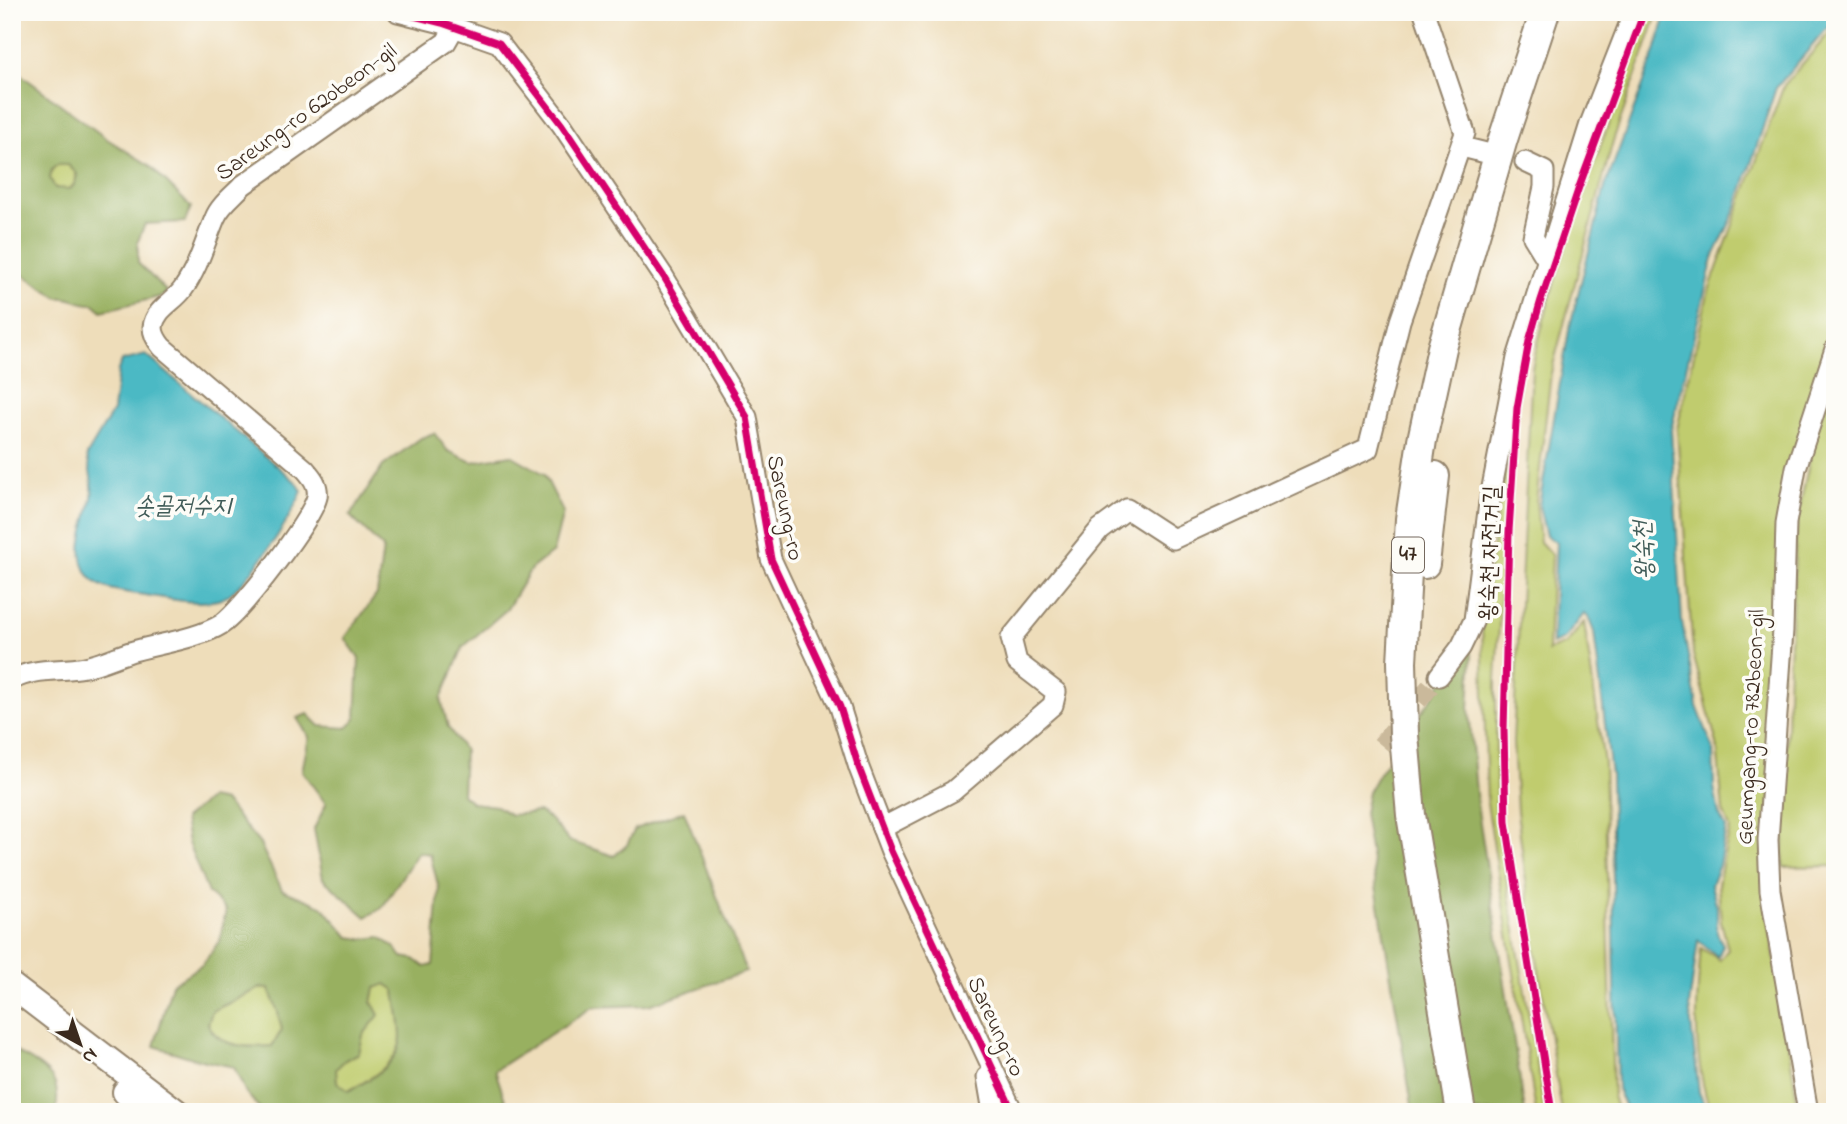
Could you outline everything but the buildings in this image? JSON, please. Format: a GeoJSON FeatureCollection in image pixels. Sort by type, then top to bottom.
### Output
{"type":"FeatureCollection","features":[{"type":"Feature","properties":{"kind":"highway","name":"47"},"geometry":{"type":"LineString","coordinates":[[1461,1112],[1411,815],[1404,735],[1402,662],[1410,519],[1422,440],[1442,348],[1503,139],[1545,12]]}},
{"type":"Feature","properties":{"kind":"highway","name":"47"},"geometry":{"type":"LineString","coordinates":[[1479,1112],[1431,820],[1421,714],[1422,590],[1436,466],[1471,308],[1560,12]]}},
{"type":"Feature","properties":{"kind":"main road"},"geometry":{"type":"LineString","coordinates":[[12,986],[163,1109]]}},
{"type":"Feature","properties":{"kind":"main road"},"geometry":{"type":"LineString","coordinates":[[12,1006],[125,1092],[163,1109]]}},
{"type":"Feature","properties":{"kind":"street","name":"Sareung-ro"},"geometry":{"type":"LineString","coordinates":[[398,12],[499,43],[562,125],[664,276],[747,417],[771,559],[840,707],[882,828],[1013,1112]]}},
{"type":"Feature","properties":{"kind":"street"},"geometry":{"type":"LineString","coordinates":[[882,828],[953,791],[1053,705],[1056,692],[1017,662],[1011,638],[1100,529],[1127,509],[1173,539],[1368,449],[1400,321],[1465,133],[1424,12]]}},
{"type":"Feature","properties":{"kind":"street"},"geometry":{"type":"LineString","coordinates":[[1439,676],[1461,647],[1474,620],[1489,503],[1517,358],[1590,124],[1634,12]]}},
{"type":"Feature","properties":{"kind":"street","name":"Sareung-ro 620beon-gil"},"geometry":{"type":"LineString","coordinates":[[12,680],[24,673],[87,667],[201,633],[222,624],[272,570],[312,507],[317,496],[317,486],[305,469],[162,347],[155,337],[153,327],[157,316],[167,304],[178,297],[188,282],[211,233],[215,218],[243,185],[446,42],[454,28]]}},
{"type":"Feature","properties":{"kind":"street"},"geometry":{"type":"LineString","coordinates":[[1462,147],[1486,153]]}},
{"type":"Feature","properties":{"kind":"street"},"geometry":{"type":"LineString","coordinates":[[1525,162],[1544,171],[1544,187],[1533,237],[1546,258]]}},
{"type":"Feature","properties":{"kind":"street","name":"Geumgang-ro 782beon-gil"},"geometry":{"type":"LineString","coordinates":[[1808,1112],[1770,890],[1768,840],[1783,630],[1786,523],[1796,468],[1835,349]]}},
{"type":"Feature","properties":{"kind":"street"},"geometry":{"type":"LineString","coordinates":[[977,1031],[993,1100],[993,1112]]}},
{"type":"Feature","properties":{"kind":"green space"},"geometry":{"type":"Polygon","coordinates":[[[1651,12],[1658,12],[1613,141],[1551,373],[1536,503],[1540,542],[1552,555],[1548,651],[1566,644],[1584,622],[1604,763],[1613,1096],[1618,1112],[1562,1112],[1533,935],[1517,811],[1513,742],[1532,368],[1570,233],[1651,12]]]}},
{"type":"Feature","properties":{"kind":"green space"},"geometry":{"type":"Polygon","coordinates":[[[1830,32],[1835,35],[1835,335],[1803,426],[1763,884],[1799,1112],[1711,1112],[1698,1051],[1698,989],[1701,948],[1720,960],[1728,949],[1721,921],[1718,884],[1730,828],[1723,811],[1717,744],[1693,654],[1677,429],[1708,293],[1784,85],[1830,32]]]}},
{"type":"Feature","properties":{"kind":"green space"},"geometry":{"type":"Polygon","coordinates":[[[12,68],[107,139],[149,165],[191,207],[185,222],[145,224],[138,241],[138,263],[167,292],[163,296],[102,311],[94,304],[58,298],[24,275],[12,277],[12,68]],[[57,165],[52,169],[50,178],[55,188],[70,189],[75,184],[77,174],[68,165],[57,165]]]}},
{"type":"Feature","properties":{"kind":"green space"},"geometry":{"type":"Polygon","coordinates":[[[63,164],[72,168],[76,177],[72,186],[63,190],[54,186],[50,177],[54,168],[63,164]]]}},
{"type":"Feature","properties":{"kind":"green space"},"geometry":{"type":"Polygon","coordinates":[[[1835,373],[1835,866],[1783,867],[1789,663],[1797,520],[1814,439],[1835,373]]]}},
{"type":"Feature","properties":{"kind":"green space"},"geometry":{"type":"Polygon","coordinates":[[[434,433],[448,451],[472,462],[511,455],[544,474],[563,512],[553,552],[531,569],[507,609],[463,647],[441,699],[448,727],[464,750],[462,794],[473,803],[496,806],[511,815],[538,812],[550,819],[569,841],[614,856],[627,845],[635,829],[684,811],[746,972],[649,1005],[593,1007],[495,1070],[509,1112],[263,1112],[246,1093],[234,1067],[154,1046],[172,984],[202,965],[220,940],[226,910],[208,893],[188,843],[184,819],[210,798],[224,801],[260,844],[282,890],[322,906],[349,937],[380,937],[402,957],[414,959],[425,967],[433,965],[439,889],[430,854],[418,852],[382,908],[366,917],[323,879],[314,829],[326,804],[302,771],[309,737],[297,718],[308,714],[320,726],[347,728],[356,718],[359,658],[345,638],[377,594],[383,548],[350,516],[383,466],[421,438],[434,433]],[[386,984],[375,988],[372,1002],[379,1015],[363,1035],[359,1053],[345,1060],[336,1069],[337,1082],[348,1091],[386,1066],[400,1044],[395,990],[386,984]],[[260,988],[212,1011],[208,1024],[219,1038],[235,1045],[272,1046],[282,1030],[269,989],[260,988]]]}},
{"type":"Feature","properties":{"kind":"green space"},"geometry":{"type":"Polygon","coordinates":[[[1509,448],[1496,679],[1496,816],[1545,1112],[1536,1112],[1487,803],[1482,623],[1505,457],[1509,448]]]}},
{"type":"Feature","properties":{"kind":"green space"},"geometry":{"type":"Polygon","coordinates":[[[1466,649],[1472,654],[1469,709],[1477,804],[1525,1112],[1413,1112],[1364,813],[1368,792],[1379,773],[1466,649]]]}},
{"type":"Feature","properties":{"kind":"green space"},"geometry":{"type":"Polygon","coordinates":[[[386,984],[395,990],[400,1044],[386,1066],[348,1091],[337,1082],[335,1069],[359,1053],[363,1035],[378,1016],[372,1002],[375,987],[386,984]]]}},
{"type":"Feature","properties":{"kind":"green space"},"geometry":{"type":"Polygon","coordinates":[[[261,988],[269,989],[282,1030],[272,1046],[235,1045],[219,1038],[208,1024],[212,1011],[261,988]]]}},
{"type":"Feature","properties":{"kind":"green space"},"geometry":{"type":"Polygon","coordinates":[[[12,1049],[40,1066],[52,1078],[56,1087],[56,1110],[12,1112],[12,1049]]]}},
{"type":"Feature","properties":{"kind":"water","name":"왕숙천"},"geometry":{"type":"Polygon","coordinates":[[[1667,12],[1835,12],[1835,31],[1828,27],[1776,88],[1735,212],[1713,258],[1671,430],[1682,622],[1697,706],[1713,748],[1714,787],[1719,814],[1726,828],[1719,865],[1711,885],[1717,907],[1717,933],[1723,945],[1718,957],[1698,940],[1689,1006],[1699,1092],[1707,1112],[1627,1112],[1617,1089],[1611,775],[1594,632],[1584,614],[1564,639],[1552,644],[1556,542],[1546,536],[1539,506],[1569,330],[1605,187],[1654,55],[1667,12]]]}},
{"type":"Feature","properties":{"kind":"water","name":"솟골저수지"},"geometry":{"type":"Polygon","coordinates":[[[146,355],[297,483],[302,491],[266,553],[241,584],[229,595],[218,600],[188,602],[109,588],[90,577],[83,562],[83,534],[92,492],[87,455],[113,411],[118,370],[122,361],[146,355]]]}},
{"type":"Feature","properties":{"kind":"tunnel"},"geometry":{"type":"LineString","coordinates":[[1381,745],[1439,676]]}},
{"type":"Feature","properties":{"kind":"cycle path"},"geometry":{"type":"LineString","coordinates":[[398,12],[442,23],[499,43],[562,125],[664,277],[747,417],[771,559],[840,707],[859,768],[891,851],[1013,1112]]}},
{"type":"Feature","properties":{"kind":"cycle path","name":"왕숙천 자전거길"},"geometry":{"type":"LineString","coordinates":[[1552,1112],[1506,822],[1504,730],[1509,531],[1517,408],[1529,341],[1541,300],[1579,187],[1644,12]]}}]}
